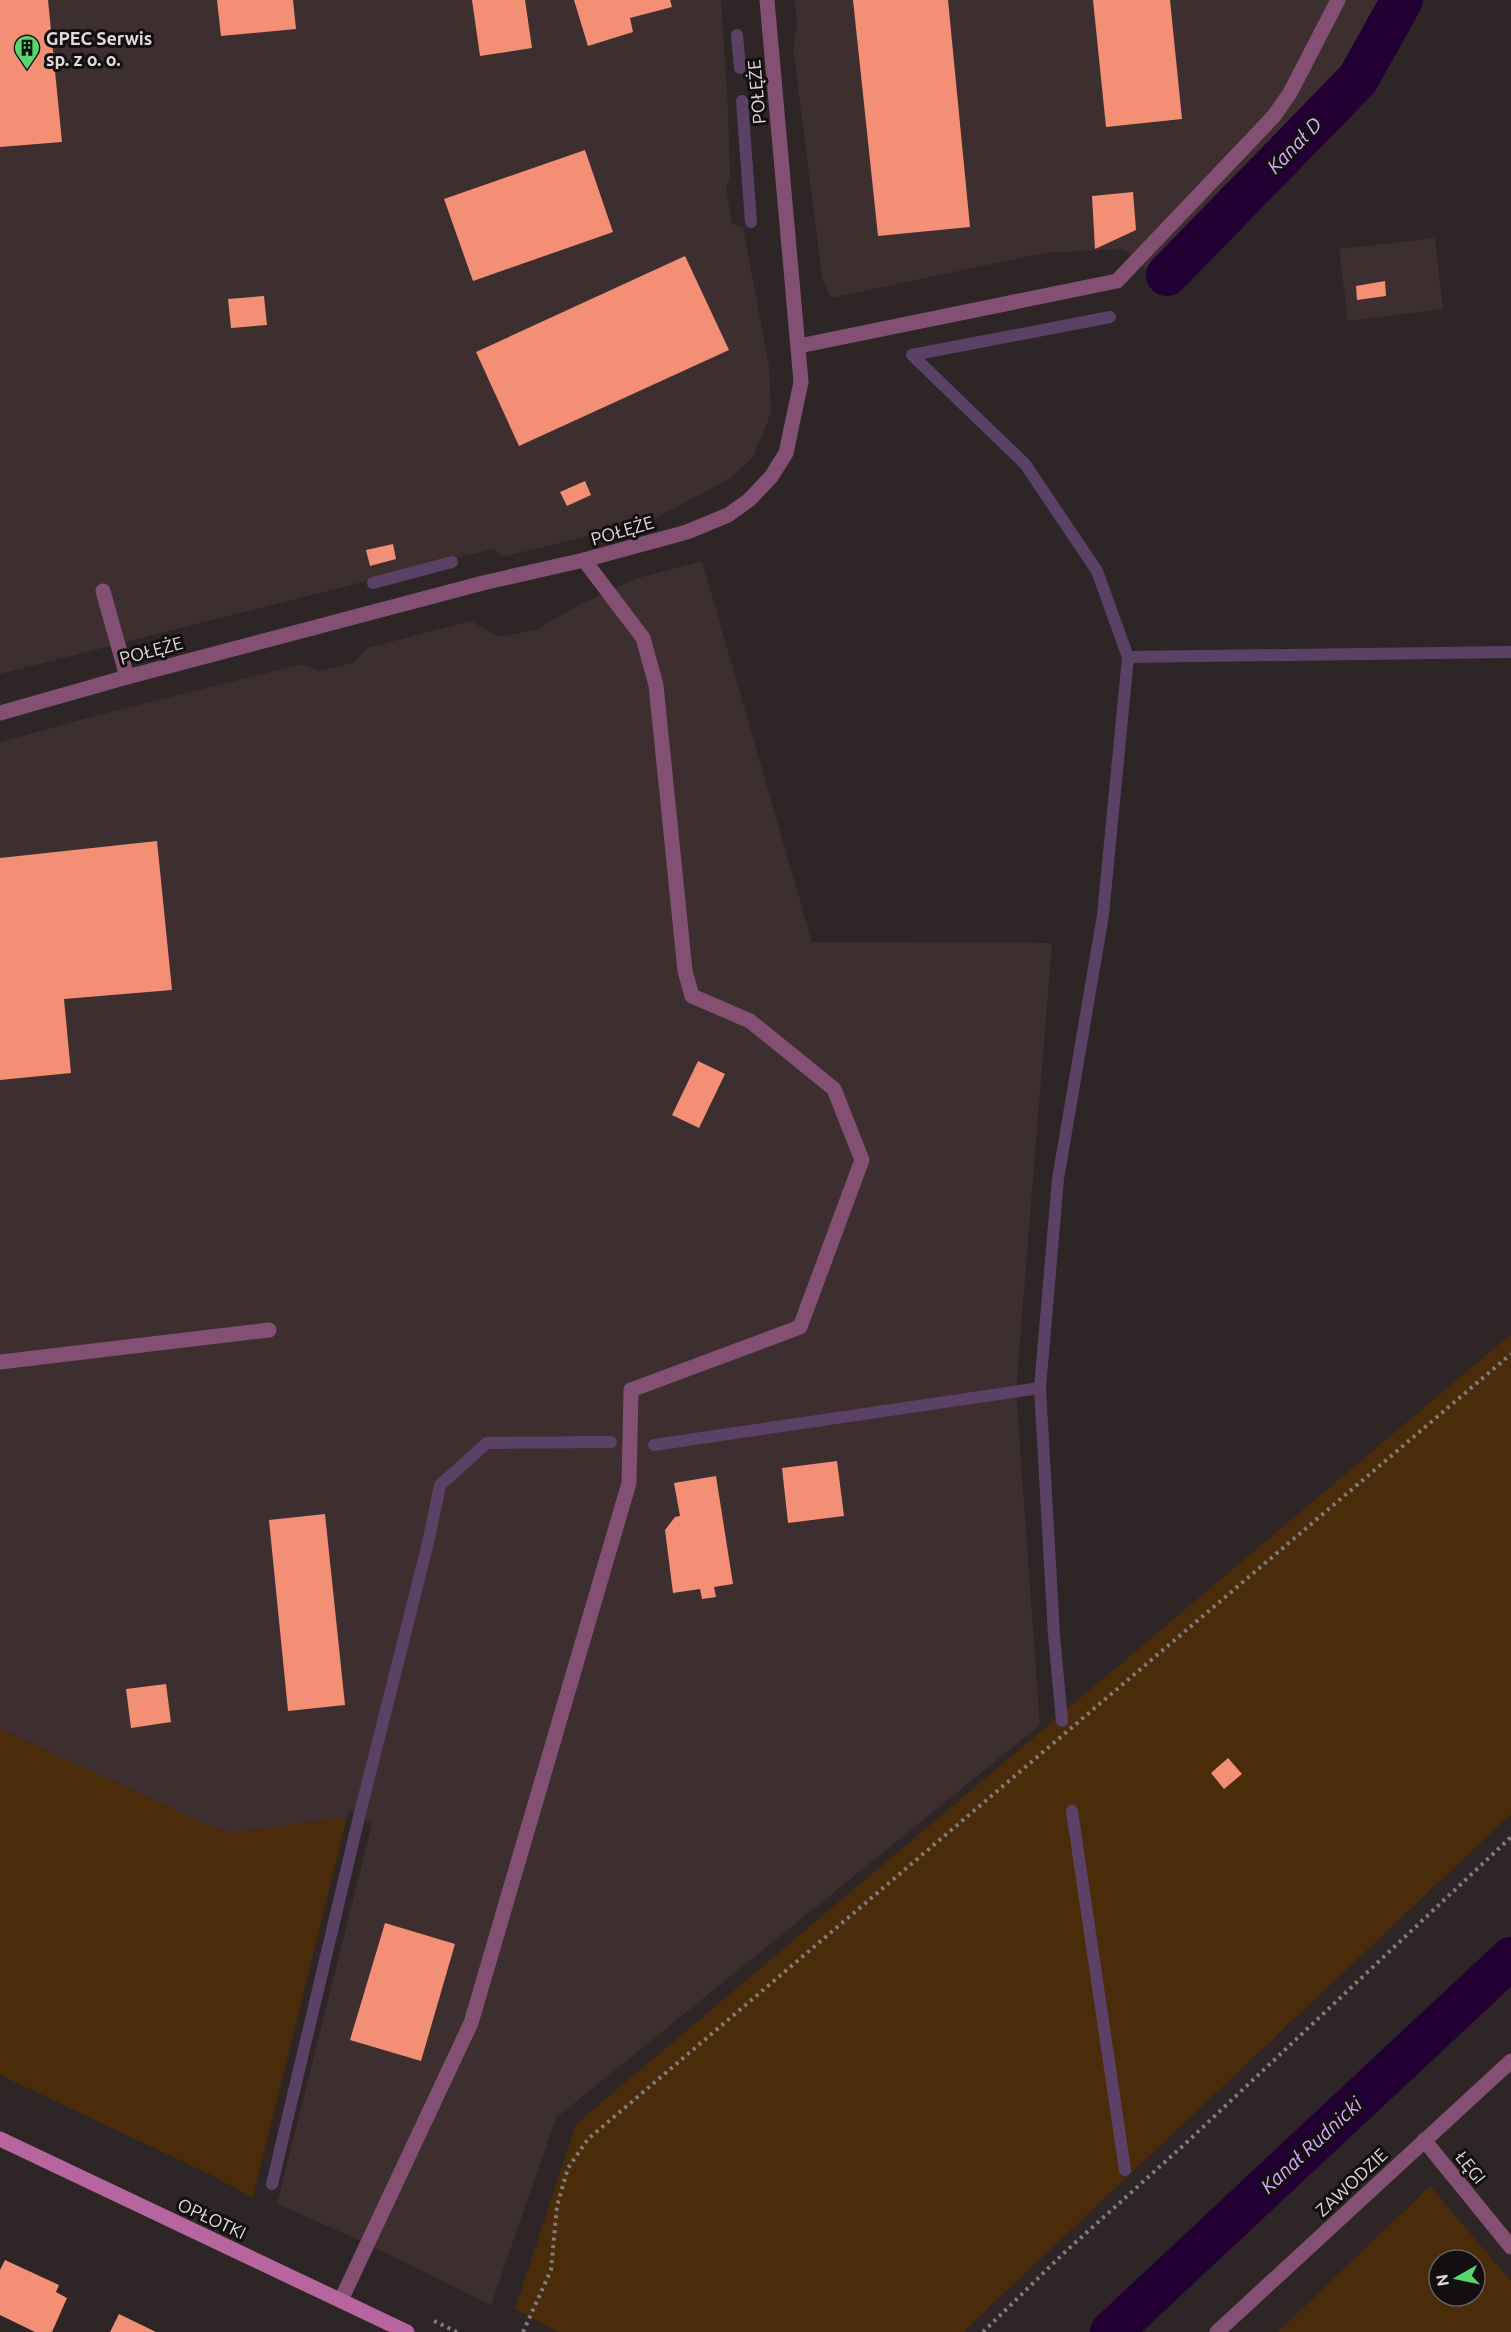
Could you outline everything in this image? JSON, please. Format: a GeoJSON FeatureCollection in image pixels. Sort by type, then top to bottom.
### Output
{"type":"FeatureCollection","features":[{"type":"Feature","properties":{"kind":"street","name":"POŁĘŻE"},"geometry":{"type":"LineString","coordinates":[[0,713],[483,583],[584,560],[687,532],[728,515],[749,500],[771,477],[786,453],[801,382],[767,0]]}},
{"type":"Feature","properties":{"kind":"street"},"geometry":{"type":"LineString","coordinates":[[799,346],[1117,281],[1275,116],[1290,93],[1338,0]]}},
{"type":"Feature","properties":{"kind":"street"},"geometry":{"type":"LineString","coordinates":[[341,2300],[471,2022],[629,1483],[631,1390],[800,1327],[862,1160],[834,1089],[750,1021],[692,996],[685,971],[656,685],[643,638],[584,560]]}},
{"type":"Feature","properties":{"kind":"street"},"geometry":{"type":"LineString","coordinates":[[103,591],[127,677]]}},
{"type":"Feature","properties":{"kind":"street"},"geometry":{"type":"LineString","coordinates":[[0,1362],[269,1330]]}},
{"type":"Feature","properties":{"kind":"street","name":"ZAWODZIE"},"geometry":{"type":"LineString","coordinates":[[1217,2332],[1511,2061]]}},
{"type":"Feature","properties":{"kind":"street","name":"OPŁOTKI"},"geometry":{"type":"LineString","coordinates":[[0,2139],[407,2332]]}},
{"type":"Feature","properties":{"kind":"street","name":"ŁĘGI"},"geometry":{"type":"LineString","coordinates":[[1424,2140],[1511,2247]]}},
{"type":"Feature","properties":{"kind":"path"},"geometry":{"type":"LineString","coordinates":[[523,2332],[551,2270],[557,2206],[568,2168],[588,2139],[1511,1354]]}},
{"type":"Feature","properties":{"kind":"path"},"geometry":{"type":"LineString","coordinates":[[984,2332],[1065,2252],[1186,2143],[1511,1838]]}},
{"type":"Feature","properties":{"kind":"shaded area"},"geometry":{"type":"Polygon","coordinates":[[[0,0],[721,0],[730,180],[726,187],[732,223],[743,227],[769,366],[771,413],[753,457],[731,478],[650,521],[502,557],[493,549],[0,674],[0,0]]]}},
{"type":"Feature","properties":{"kind":"shaded area"},"geometry":{"type":"Polygon","coordinates":[[[795,0],[1381,0],[1371,20],[1313,110],[1204,230],[1152,275],[1124,249],[1044,253],[831,298],[822,278],[793,48],[797,26],[795,0]]]}},
{"type":"Feature","properties":{"kind":"shaded area"},"geometry":{"type":"Polygon","coordinates":[[[1435,238],[1443,309],[1348,321],[1339,249],[1435,238]]]}},
{"type":"Feature","properties":{"kind":"shaded area"},"geometry":{"type":"Polygon","coordinates":[[[702,561],[812,942],[1052,943],[1016,1391],[1040,1725],[556,2118],[491,2305],[368,2244],[277,2204],[372,1824],[350,1811],[347,1817],[233,1833],[217,1829],[0,1729],[0,742],[302,664],[319,671],[353,663],[367,648],[471,621],[499,637],[536,630],[576,606],[638,578],[702,561]]]}},
{"type":"Feature","properties":{"kind":"shaded area"},"geometry":{"type":"Polygon","coordinates":[[[1511,1334],[1511,1814],[963,2332],[558,2332],[515,2309],[576,2124],[1511,1334]]]}},
{"type":"Feature","properties":{"kind":"shaded area"},"geometry":{"type":"Polygon","coordinates":[[[0,1729],[217,1829],[233,1833],[347,1817],[253,2198],[215,2177],[0,2075],[0,1729]]]}},
{"type":"Feature","properties":{"kind":"shaded area"},"geometry":{"type":"Polygon","coordinates":[[[1430,2186],[1483,2248],[1427,2248],[1427,2308],[1487,2308],[1487,2253],[1511,2281],[1511,2332],[1278,2332],[1430,2186]]]}},
{"type":"Feature","properties":{"kind":"building","name":"GPEC Serwis sp. z o. o."},"geometry":{"type":"Polygon","coordinates":[[[0,0],[48,0],[62,142],[0,147],[0,0]]]}},
{"type":"Feature","properties":{"kind":"building"},"geometry":{"type":"Polygon","coordinates":[[[217,0],[293,0],[296,29],[221,36],[217,0]]]}},
{"type":"Feature","properties":{"kind":"building"},"geometry":{"type":"Polygon","coordinates":[[[472,0],[525,0],[532,48],[480,56],[472,0]]]}},
{"type":"Feature","properties":{"kind":"building"},"geometry":{"type":"Polygon","coordinates":[[[574,0],[670,0],[672,7],[630,18],[633,32],[588,46],[574,0]]]}},
{"type":"Feature","properties":{"kind":"building"},"geometry":{"type":"Polygon","coordinates":[[[853,0],[948,0],[970,227],[878,236],[853,0]]]}},
{"type":"Feature","properties":{"kind":"building"},"geometry":{"type":"Polygon","coordinates":[[[1093,0],[1170,0],[1182,119],[1106,127],[1093,0]]]}},
{"type":"Feature","properties":{"kind":"building"},"geometry":{"type":"Polygon","coordinates":[[[585,150],[613,232],[473,281],[444,199],[585,150]]]}},
{"type":"Feature","properties":{"kind":"building"},"geometry":{"type":"Polygon","coordinates":[[[1133,192],[1136,230],[1095,249],[1092,196],[1133,192]]]}},
{"type":"Feature","properties":{"kind":"building"},"geometry":{"type":"Polygon","coordinates":[[[685,256],[729,350],[519,446],[476,352],[685,256]]]}},
{"type":"Feature","properties":{"kind":"building"},"geometry":{"type":"Polygon","coordinates":[[[1385,281],[1386,296],[1357,300],[1356,286],[1385,281]]]}},
{"type":"Feature","properties":{"kind":"building"},"geometry":{"type":"Polygon","coordinates":[[[264,296],[267,325],[231,328],[228,299],[264,296]]]}},
{"type":"Feature","properties":{"kind":"building"},"geometry":{"type":"Polygon","coordinates":[[[585,481],[591,495],[567,506],[560,492],[585,481]]]}},
{"type":"Feature","properties":{"kind":"building"},"geometry":{"type":"Polygon","coordinates":[[[393,544],[396,559],[370,566],[366,550],[393,544]]]}},
{"type":"Feature","properties":{"kind":"building"},"geometry":{"type":"Polygon","coordinates":[[[157,841],[172,990],[64,999],[71,1073],[0,1080],[0,858],[157,841]]]}},
{"type":"Feature","properties":{"kind":"building"},"geometry":{"type":"Polygon","coordinates":[[[698,1061],[725,1074],[699,1128],[672,1115],[698,1061]]]}},
{"type":"Feature","properties":{"kind":"building"},"geometry":{"type":"Polygon","coordinates":[[[837,1461],[844,1516],[788,1523],[782,1468],[837,1461]]]}},
{"type":"Feature","properties":{"kind":"building"},"geometry":{"type":"Polygon","coordinates":[[[716,1476],[733,1584],[714,1587],[716,1597],[702,1599],[700,1589],[673,1593],[665,1530],[675,1517],[680,1516],[674,1483],[716,1476]]]}},
{"type":"Feature","properties":{"kind":"building"},"geometry":{"type":"Polygon","coordinates":[[[325,1514],[345,1705],[288,1711],[269,1520],[325,1514]]]}},
{"type":"Feature","properties":{"kind":"building"},"geometry":{"type":"Polygon","coordinates":[[[166,1684],[171,1722],[131,1728],[126,1689],[166,1684]]]}},
{"type":"Feature","properties":{"kind":"building"},"geometry":{"type":"Polygon","coordinates":[[[1228,1758],[1242,1774],[1224,1789],[1211,1773],[1228,1758]]]}},
{"type":"Feature","properties":{"kind":"building"},"geometry":{"type":"Polygon","coordinates":[[[385,1923],[455,1944],[421,2061],[350,2040],[385,1923]]]}},
{"type":"Feature","properties":{"kind":"building"},"geometry":{"type":"Polygon","coordinates":[[[5,2260],[59,2285],[56,2292],[67,2298],[52,2332],[35,2332],[0,2315],[0,2270],[5,2260]]]}},
{"type":"Feature","properties":{"kind":"building"},"geometry":{"type":"Polygon","coordinates":[[[119,2314],[156,2332],[110,2332],[119,2314]]]}},
{"type":"Feature","properties":{"kind":"waterway","name":"Kanał D"},"geometry":{"type":"LineString","coordinates":[[1167,275],[1358,79],[1402,0]]}},
{"type":"Feature","properties":{"kind":"waterway"},"geometry":{"type":"LineString","coordinates":[[737,35],[740,68]]}},
{"type":"Feature","properties":{"kind":"waterway"},"geometry":{"type":"LineString","coordinates":[[742,101],[751,222]]}},
{"type":"Feature","properties":{"kind":"waterway"},"geometry":{"type":"LineString","coordinates":[[1062,1721],[1054,1635],[1040,1388],[1058,1179],[1103,915],[1128,657],[1097,571],[1025,464],[912,355],[1110,317]]}},
{"type":"Feature","properties":{"kind":"waterway"},"geometry":{"type":"LineString","coordinates":[[373,583],[452,562]]}},
{"type":"Feature","properties":{"kind":"waterway"},"geometry":{"type":"LineString","coordinates":[[1128,657],[1511,652]]}},
{"type":"Feature","properties":{"kind":"waterway"},"geometry":{"type":"LineString","coordinates":[[654,1445],[1040,1388]]}},
{"type":"Feature","properties":{"kind":"waterway"},"geometry":{"type":"LineString","coordinates":[[272,2184],[359,1817],[428,1543],[440,1485],[487,1443],[611,1442]]}},
{"type":"Feature","properties":{"kind":"waterway"},"geometry":{"type":"LineString","coordinates":[[1072,1811],[1125,2170]]}},
{"type":"Feature","properties":{"kind":"waterway","name":"Kanał Rudnicki"},"geometry":{"type":"LineString","coordinates":[[1111,2332],[1511,1958]]}},
{"type":"Feature","properties":{"kind":"place","name":"GPEC Serwis sp. z o. o."},"geometry":{"type":"Point","coordinates":[27,71]}}]}
